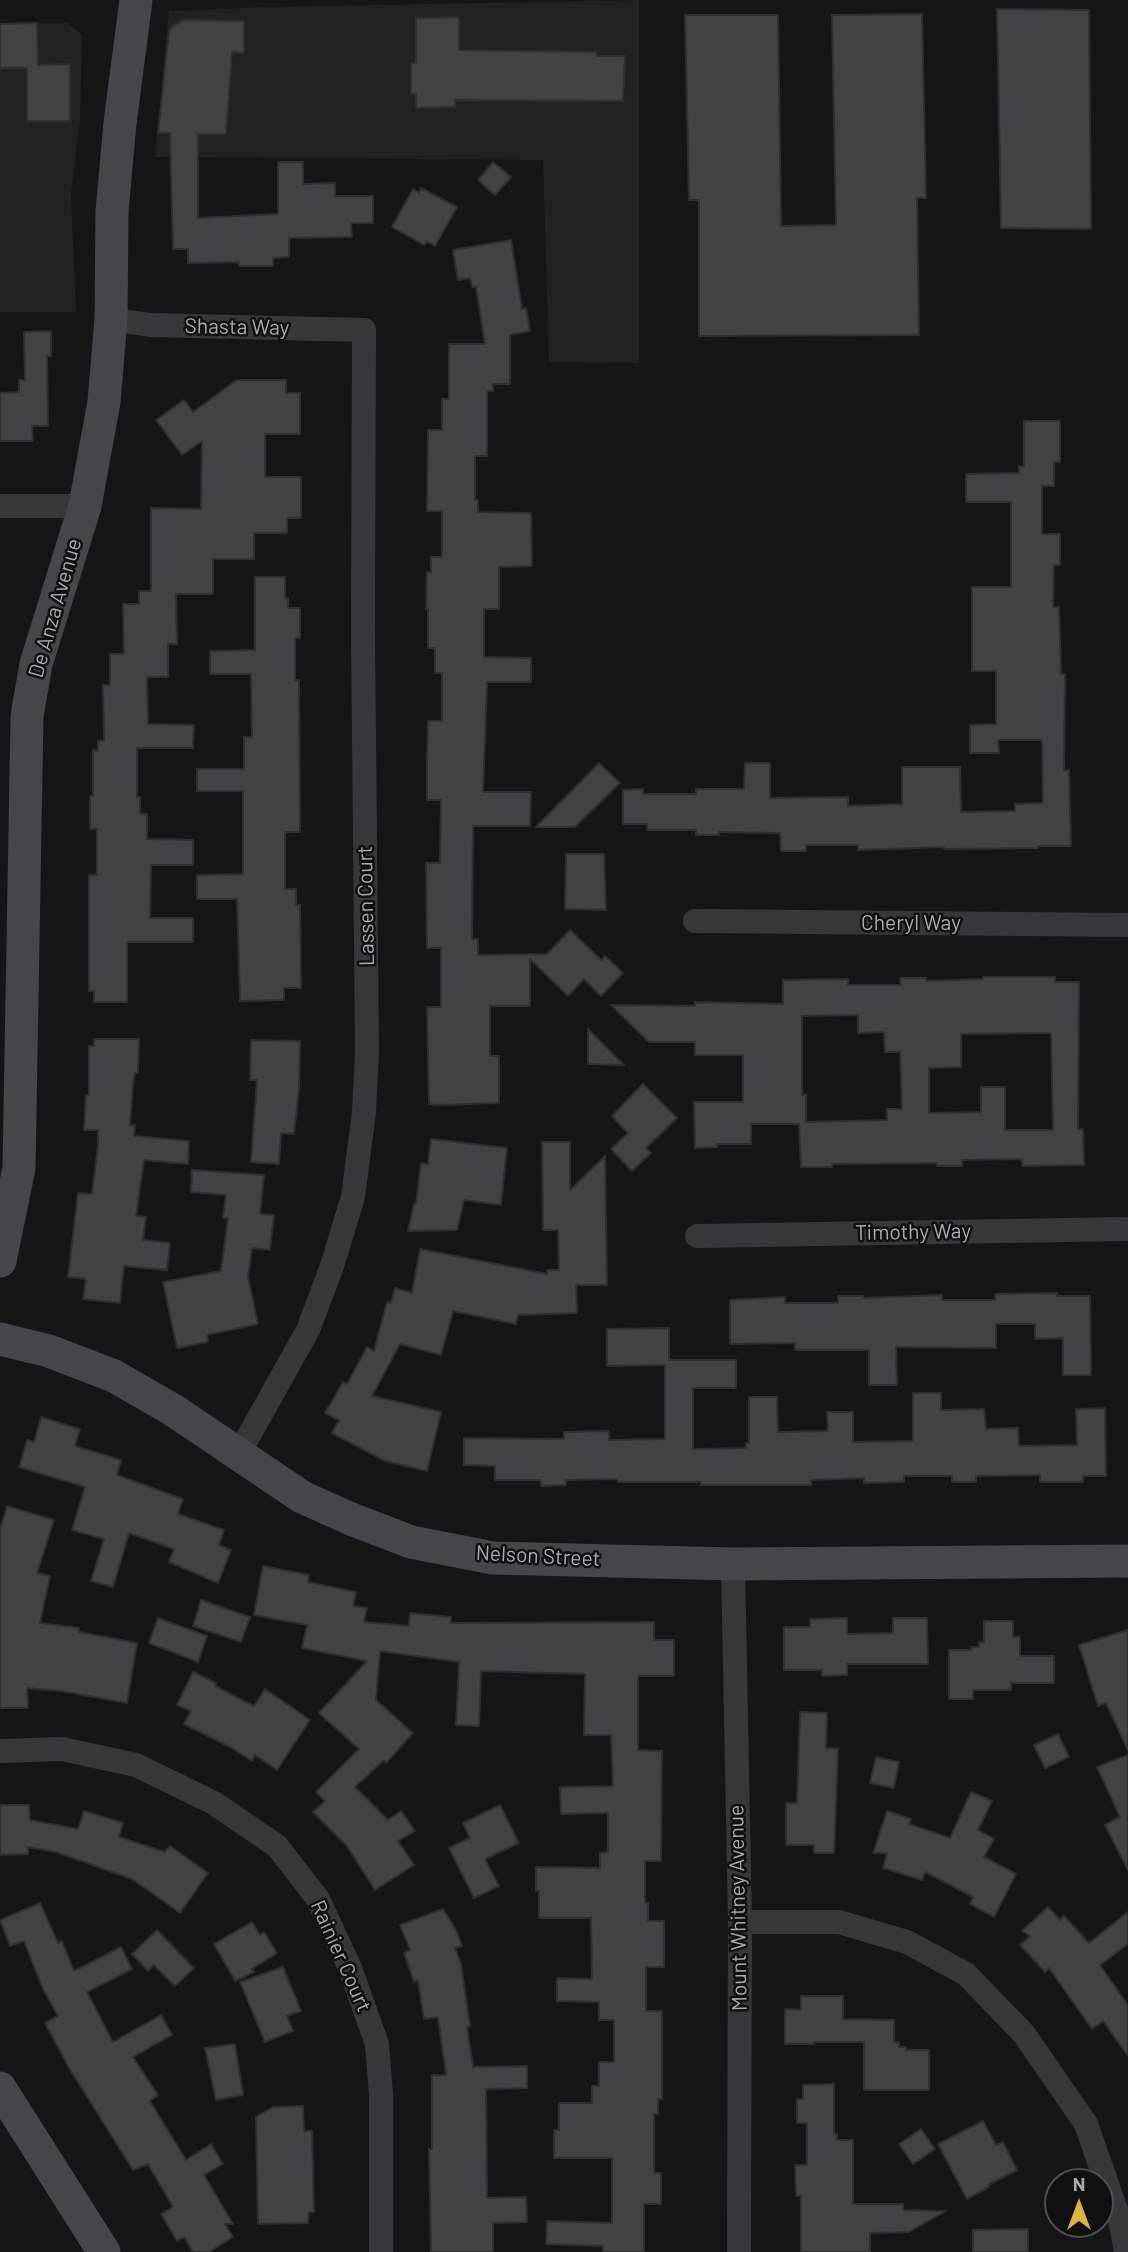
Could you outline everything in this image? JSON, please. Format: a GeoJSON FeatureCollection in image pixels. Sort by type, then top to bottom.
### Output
{"type":"FeatureCollection","features":[{"type":"Feature","properties":{"kind":"street","name":"De Anza Avenue"},"geometry":{"type":"LineString","coordinates":[[0,1261],[19,1168],[12,858],[27,716],[36,664],[85,506],[104,402],[111,319],[112,212],[136,0]]}},
{"type":"Feature","properties":{"kind":"street","name":"Shasta Way"},"geometry":{"type":"LineString","coordinates":[[111,319],[150,325],[371,324]]}},
{"type":"Feature","properties":{"kind":"street","name":"Lassen Court"},"geometry":{"type":"LineString","coordinates":[[238,1455],[308,1330],[327,1279],[352,1197],[364,1112],[368,1051],[363,632],[371,324]]}},
{"type":"Feature","properties":{"kind":"street"},"geometry":{"type":"LineString","coordinates":[[0,506],[85,506]]}},
{"type":"Feature","properties":{"kind":"street","name":"Cheryl Way"},"geometry":{"type":"LineString","coordinates":[[695,921],[1128,925]]}},
{"type":"Feature","properties":{"kind":"street","name":"Timothy Way"},"geometry":{"type":"LineString","coordinates":[[697,1236],[1128,1229]]}},
{"type":"Feature","properties":{"kind":"street","name":"Nelson Street"},"geometry":{"type":"LineString","coordinates":[[0,1339],[49,1351],[114,1376],[173,1410],[303,1497],[411,1542],[493,1558],[733,1564],[1128,1561]]}},
{"type":"Feature","properties":{"kind":"street","name":"Mount Whitney Avenue"},"geometry":{"type":"LineString","coordinates":[[733,1564],[740,1922],[739,2252]]}},
{"type":"Feature","properties":{"kind":"street","name":"Rainier Court"},"geometry":{"type":"LineString","coordinates":[[0,1751],[62,1749],[136,1765],[214,1803],[276,1846],[318,1899],[350,1968],[377,2044],[381,2095],[381,2252]]}},
{"type":"Feature","properties":{"kind":"street"},"geometry":{"type":"LineString","coordinates":[[740,1922],[839,1922],[907,1942],[966,1974],[1024,2034],[1086,2124],[1121,2224],[1126,2252]]}},
{"type":"Feature","properties":{"kind":"street"},"geometry":{"type":"LineString","coordinates":[[0,2088],[104,2252]]}},
{"type":"Feature","properties":{"kind":"shaded area"},"geometry":{"type":"Polygon","coordinates":[[[639,0],[639,363],[549,362],[543,160],[155,157],[169,11],[639,0]]]}},
{"type":"Feature","properties":{"kind":"shaded area"},"geometry":{"type":"Polygon","coordinates":[[[0,23],[67,23],[82,35],[80,122],[71,194],[76,312],[0,312],[0,23]]]}},
{"type":"Feature","properties":{"kind":"building"},"geometry":{"type":"Polygon","coordinates":[[[997,9],[1089,10],[1091,229],[1001,228],[997,9]]]}},
{"type":"Feature","properties":{"kind":"building"},"geometry":{"type":"Polygon","coordinates":[[[922,14],[926,198],[917,198],[919,335],[699,336],[699,200],[689,200],[685,15],[778,15],[781,226],[836,225],[832,15],[922,14]]]}},
{"type":"Feature","properties":{"kind":"building"},"geometry":{"type":"Polygon","coordinates":[[[459,17],[459,50],[596,52],[597,56],[625,56],[623,101],[455,100],[455,107],[416,108],[416,94],[411,94],[411,63],[416,63],[416,18],[459,17]]]}},
{"type":"Feature","properties":{"kind":"building"},"geometry":{"type":"Polygon","coordinates":[[[184,20],[244,21],[244,53],[232,52],[226,134],[198,134],[198,218],[278,214],[278,162],[303,162],[303,184],[335,183],[335,196],[373,196],[373,223],[351,223],[352,237],[289,238],[289,257],[273,258],[273,266],[239,266],[239,262],[188,263],[188,249],[173,249],[170,133],[158,133],[169,31],[184,20]]]}},
{"type":"Feature","properties":{"kind":"building"},"geometry":{"type":"Polygon","coordinates":[[[37,23],[38,65],[70,64],[70,121],[27,121],[27,68],[0,68],[0,24],[37,23]]]}},
{"type":"Feature","properties":{"kind":"building"},"geometry":{"type":"Polygon","coordinates":[[[493,162],[511,177],[495,195],[478,180],[493,162]]]}},
{"type":"Feature","properties":{"kind":"building"},"geometry":{"type":"Polygon","coordinates":[[[421,188],[457,207],[435,246],[427,241],[424,245],[392,227],[413,189],[419,193],[421,188]]]}},
{"type":"Feature","properties":{"kind":"building"},"geometry":{"type":"Polygon","coordinates":[[[511,240],[522,309],[526,308],[530,331],[510,335],[510,384],[493,384],[493,391],[487,391],[487,456],[475,456],[475,500],[478,500],[478,512],[531,513],[532,566],[499,567],[499,609],[484,609],[484,657],[531,658],[531,682],[487,682],[483,792],[531,792],[530,826],[473,826],[472,939],[478,939],[478,955],[547,954],[570,930],[601,960],[605,956],[623,973],[601,996],[584,979],[568,996],[530,959],[530,1006],[490,1006],[490,1056],[499,1056],[499,1103],[436,1105],[429,1104],[427,1007],[441,1007],[441,948],[427,948],[426,863],[440,863],[441,800],[427,800],[427,759],[428,721],[442,721],[442,673],[435,673],[435,648],[428,648],[426,609],[427,572],[431,572],[431,557],[442,557],[442,511],[427,511],[428,430],[442,430],[442,399],[449,399],[449,344],[485,344],[476,287],[472,287],[470,278],[458,280],[453,250],[511,240]]]}},
{"type":"Feature","properties":{"kind":"building"},"geometry":{"type":"Polygon","coordinates":[[[51,331],[51,356],[47,356],[48,426],[32,426],[33,441],[0,441],[0,393],[19,392],[19,380],[25,380],[24,332],[51,331]]]}},
{"type":"Feature","properties":{"kind":"building"},"geometry":{"type":"Polygon","coordinates":[[[237,380],[286,380],[286,393],[300,393],[300,434],[265,434],[265,477],[301,477],[301,518],[287,518],[287,533],[254,533],[254,559],[213,559],[213,594],[176,594],[177,644],[168,644],[168,677],[147,677],[148,724],[194,725],[193,748],[137,748],[137,797],[140,797],[140,814],[147,814],[147,839],[193,840],[193,865],[151,865],[150,918],[193,918],[193,942],[127,942],[127,1002],[94,1002],[94,991],[89,991],[89,875],[97,875],[97,829],[90,829],[90,796],[93,796],[93,750],[98,751],[98,741],[104,741],[103,685],[110,685],[110,654],[124,654],[123,604],[139,604],[139,591],[151,591],[151,508],[201,509],[202,441],[182,455],[156,420],[184,400],[193,412],[237,380]]]}},
{"type":"Feature","properties":{"kind":"building"},"geometry":{"type":"Polygon","coordinates":[[[1024,421],[1060,421],[1060,462],[1054,462],[1054,486],[1042,486],[1042,534],[1060,534],[1060,565],[1054,565],[1053,607],[1059,607],[1061,674],[1065,674],[1064,770],[1069,770],[1071,846],[858,850],[858,845],[806,845],[806,851],[781,851],[780,833],[719,832],[719,835],[696,835],[696,830],[647,830],[647,824],[623,824],[623,790],[643,789],[643,794],[696,794],[696,789],[744,789],[745,763],[770,763],[770,798],[848,797],[848,806],[902,804],[902,767],[960,767],[961,812],[1015,811],[1015,804],[1043,803],[1042,740],[998,740],[999,753],[970,753],[970,725],[996,724],[996,671],[972,671],[972,587],[1011,587],[1011,502],[966,502],[966,474],[1019,473],[1019,466],[1024,466],[1024,421]]]}},
{"type":"Feature","properties":{"kind":"building"},"geometry":{"type":"Polygon","coordinates":[[[255,577],[285,577],[288,608],[300,608],[300,638],[295,638],[295,680],[299,680],[300,832],[285,832],[285,889],[296,889],[296,905],[300,905],[301,988],[284,988],[284,1000],[240,1001],[237,899],[197,899],[197,875],[243,874],[243,791],[197,791],[197,769],[244,769],[244,737],[252,737],[251,674],[210,674],[210,651],[255,650],[255,577]]]}},
{"type":"Feature","properties":{"kind":"building"},"geometry":{"type":"Polygon","coordinates":[[[599,763],[620,783],[575,827],[536,827],[599,763]]]}},
{"type":"Feature","properties":{"kind":"building"},"geometry":{"type":"Polygon","coordinates":[[[566,854],[604,854],[606,910],[565,909],[566,854]]]}},
{"type":"Feature","properties":{"kind":"building"},"geometry":{"type":"Polygon","coordinates":[[[1055,977],[1055,982],[1079,982],[1078,1129],[1083,1129],[1084,1165],[1022,1166],[1022,1159],[962,1160],[962,1166],[937,1166],[937,1163],[801,1167],[799,1124],[751,1124],[751,1144],[717,1144],[717,1147],[695,1148],[694,1102],[743,1102],[743,1055],[695,1055],[695,1042],[649,1042],[611,1005],[695,1006],[695,1002],[783,1004],[783,980],[848,979],[848,985],[901,985],[900,978],[926,978],[926,981],[1055,977]],[[858,1015],[802,1016],[802,1095],[806,1095],[806,1122],[887,1120],[887,1109],[902,1109],[900,1052],[885,1052],[884,1032],[858,1033],[858,1015]],[[1051,1033],[961,1034],[961,1067],[929,1068],[929,1113],[981,1112],[981,1087],[1005,1087],[1005,1130],[1053,1130],[1051,1033]]]}},
{"type":"Feature","properties":{"kind":"building"},"geometry":{"type":"Polygon","coordinates":[[[588,1029],[624,1065],[588,1064],[588,1029]]]}},
{"type":"Feature","properties":{"kind":"building"},"geometry":{"type":"Polygon","coordinates":[[[94,1039],[139,1039],[138,1073],[135,1073],[133,1083],[130,1125],[135,1125],[134,1136],[189,1141],[188,1164],[144,1160],[136,1216],[146,1217],[143,1240],[170,1243],[167,1270],[124,1266],[120,1303],[83,1299],[86,1279],[68,1277],[78,1193],[92,1194],[98,1145],[98,1130],[84,1130],[86,1095],[89,1095],[89,1046],[94,1046],[94,1039]]]}},
{"type":"Feature","properties":{"kind":"building"},"geometry":{"type":"Polygon","coordinates":[[[251,1040],[300,1041],[294,1134],[281,1133],[279,1164],[251,1162],[257,1080],[250,1080],[251,1040]]]}},
{"type":"Feature","properties":{"kind":"building"},"geometry":{"type":"Polygon","coordinates":[[[643,1084],[677,1118],[646,1148],[651,1153],[632,1171],[611,1149],[628,1133],[612,1116],[643,1084]]]}},
{"type":"Feature","properties":{"kind":"building"},"geometry":{"type":"Polygon","coordinates":[[[431,1139],[507,1148],[501,1205],[464,1200],[457,1230],[408,1231],[416,1204],[421,1163],[428,1164],[431,1139]]]}},
{"type":"Feature","properties":{"kind":"building"},"geometry":{"type":"Polygon","coordinates":[[[542,1142],[570,1142],[570,1190],[605,1156],[607,1285],[576,1285],[577,1313],[518,1315],[516,1324],[453,1311],[441,1355],[400,1344],[372,1396],[441,1412],[427,1471],[385,1461],[332,1433],[339,1420],[325,1413],[343,1382],[347,1384],[367,1347],[374,1351],[387,1302],[391,1303],[395,1288],[412,1293],[420,1249],[547,1274],[547,1270],[559,1270],[558,1230],[543,1230],[542,1142]]]}},
{"type":"Feature","properties":{"kind":"building"},"geometry":{"type":"Polygon","coordinates":[[[192,1170],[264,1175],[260,1214],[274,1215],[270,1250],[252,1248],[248,1277],[258,1324],[207,1335],[208,1342],[177,1348],[163,1282],[221,1271],[228,1218],[223,1218],[226,1195],[191,1192],[192,1170]]]}},
{"type":"Feature","properties":{"kind":"building"},"geometry":{"type":"Polygon","coordinates":[[[1057,1293],[1057,1296],[1090,1296],[1091,1375],[1063,1375],[1063,1338],[1035,1339],[1035,1324],[996,1324],[996,1348],[896,1347],[897,1385],[869,1385],[869,1350],[795,1350],[795,1343],[730,1344],[730,1300],[785,1297],[785,1303],[838,1303],[838,1296],[863,1298],[942,1295],[942,1300],[995,1300],[995,1294],[1057,1293]]]}},
{"type":"Feature","properties":{"kind":"building"},"geometry":{"type":"Polygon","coordinates":[[[669,1328],[669,1360],[736,1360],[736,1388],[693,1388],[693,1449],[746,1448],[746,1443],[749,1443],[749,1397],[777,1397],[778,1432],[828,1431],[827,1412],[853,1412],[853,1442],[913,1441],[913,1393],[941,1393],[941,1410],[984,1409],[986,1429],[1018,1428],[1019,1446],[1077,1445],[1076,1409],[1105,1408],[1106,1476],[1083,1476],[1083,1482],[1040,1482],[1040,1475],[976,1476],[976,1482],[952,1482],[952,1476],[904,1476],[904,1482],[864,1483],[864,1478],[811,1480],[811,1485],[701,1485],[701,1482],[618,1482],[617,1479],[566,1480],[566,1485],[541,1486],[541,1480],[495,1480],[495,1466],[464,1465],[464,1438],[564,1439],[564,1432],[609,1431],[609,1440],[665,1439],[665,1365],[607,1366],[607,1329],[669,1328]]]}},
{"type":"Feature","properties":{"kind":"building"},"geometry":{"type":"Polygon","coordinates":[[[41,1417],[80,1429],[75,1446],[121,1460],[117,1475],[183,1499],[178,1514],[224,1530],[219,1545],[231,1550],[218,1583],[169,1562],[174,1549],[129,1533],[113,1587],[91,1581],[104,1539],[72,1530],[85,1487],[19,1467],[27,1440],[34,1442],[41,1417]]]}},
{"type":"Feature","properties":{"kind":"building"},"geometry":{"type":"Polygon","coordinates":[[[7,1506],[54,1520],[37,1573],[50,1576],[40,1623],[79,1628],[79,1632],[137,1643],[127,1703],[27,1688],[28,1708],[0,1708],[0,1529],[7,1506]]]}},
{"type":"Feature","properties":{"kind":"building"},"geometry":{"type":"Polygon","coordinates":[[[263,1566],[309,1575],[308,1582],[356,1592],[353,1606],[367,1608],[364,1622],[409,1626],[410,1613],[451,1617],[451,1623],[654,1622],[654,1640],[674,1640],[674,1676],[638,1676],[638,1750],[662,1751],[661,1861],[645,1861],[645,1903],[648,1903],[648,1921],[664,1921],[664,1967],[646,1967],[646,2011],[662,2011],[662,2099],[658,2099],[658,2114],[654,2114],[654,2173],[661,2173],[661,2204],[644,2204],[644,2252],[603,2252],[603,2246],[546,2244],[547,2221],[612,2223],[612,2158],[554,2158],[554,2130],[559,2130],[559,2103],[592,2103],[592,2086],[599,2086],[599,2062],[614,2062],[614,2020],[599,2020],[599,2002],[557,2001],[557,1978],[592,1979],[591,1918],[539,1918],[539,1891],[536,1891],[536,1867],[600,1868],[600,1853],[608,1852],[608,1813],[561,1814],[560,1787],[613,1786],[611,1735],[584,1735],[585,1674],[481,1671],[479,1726],[456,1725],[459,1662],[380,1651],[376,1700],[413,1733],[386,1763],[384,1760],[355,1787],[388,1820],[401,1811],[415,1831],[398,1841],[414,1865],[375,1890],[347,1846],[313,1812],[325,1801],[316,1792],[359,1749],[319,1713],[367,1661],[302,1648],[307,1625],[254,1615],[263,1566]]]}},
{"type":"Feature","properties":{"kind":"building"},"geometry":{"type":"Polygon","coordinates":[[[201,1600],[250,1617],[241,1642],[193,1626],[201,1600]]]}},
{"type":"Feature","properties":{"kind":"building"},"geometry":{"type":"Polygon","coordinates":[[[158,1618],[207,1636],[198,1662],[149,1643],[158,1618]]]}},
{"type":"Feature","properties":{"kind":"building"},"geometry":{"type":"Polygon","coordinates":[[[847,1618],[847,1634],[893,1633],[893,1618],[927,1618],[928,1664],[847,1664],[847,1675],[822,1676],[822,1670],[784,1670],[784,1627],[810,1627],[810,1619],[847,1618]]]}},
{"type":"Feature","properties":{"kind":"building"},"geometry":{"type":"Polygon","coordinates":[[[984,1621],[1013,1621],[1013,1637],[1020,1637],[1020,1656],[1054,1656],[1054,1683],[1011,1683],[1011,1690],[973,1690],[973,1699],[949,1699],[949,1650],[971,1650],[971,1647],[979,1647],[979,1642],[984,1642],[984,1621]]]}},
{"type":"Feature","properties":{"kind":"building"},"geometry":{"type":"Polygon","coordinates":[[[1128,1630],[1128,1750],[1106,1703],[1098,1706],[1079,1645],[1128,1630]]]}},
{"type":"Feature","properties":{"kind":"building"},"geometry":{"type":"Polygon","coordinates":[[[193,1672],[254,1706],[265,1689],[310,1720],[277,1770],[255,1755],[252,1761],[184,1724],[191,1711],[177,1705],[193,1672]]]}},
{"type":"Feature","properties":{"kind":"building"},"geometry":{"type":"Polygon","coordinates":[[[800,1712],[827,1713],[826,1748],[838,1749],[834,1853],[814,1853],[814,1845],[786,1845],[786,1803],[797,1803],[800,1712]]]}},
{"type":"Feature","properties":{"kind":"building"},"geometry":{"type":"Polygon","coordinates":[[[1058,1734],[1069,1757],[1045,1768],[1034,1745],[1058,1734]]]}},
{"type":"Feature","properties":{"kind":"building"},"geometry":{"type":"Polygon","coordinates":[[[1128,1755],[1128,1870],[1105,1825],[1120,1817],[1097,1767],[1128,1755]]]}},
{"type":"Feature","properties":{"kind":"building"},"geometry":{"type":"Polygon","coordinates":[[[876,1757],[899,1762],[894,1788],[870,1783],[876,1757]]]}},
{"type":"Feature","properties":{"kind":"building"},"geometry":{"type":"Polygon","coordinates":[[[971,1792],[992,1801],[978,1830],[994,1839],[984,1857],[1016,1874],[994,1917],[970,1904],[973,1897],[925,1872],[922,1880],[883,1868],[887,1853],[873,1853],[887,1811],[911,1819],[909,1824],[950,1838],[971,1792]]]}},
{"type":"Feature","properties":{"kind":"building"},"geometry":{"type":"Polygon","coordinates":[[[0,1805],[29,1805],[30,1820],[78,1829],[84,1811],[123,1823],[119,1837],[165,1852],[170,1846],[208,1873],[180,1913],[132,1879],[56,1852],[28,1847],[28,1854],[0,1855],[0,1805]]]}},
{"type":"Feature","properties":{"kind":"building"},"geometry":{"type":"Polygon","coordinates":[[[500,1805],[519,1843],[485,1859],[499,1886],[474,1898],[449,1848],[470,1838],[463,1823],[500,1805]]]}},
{"type":"Feature","properties":{"kind":"building"},"geometry":{"type":"Polygon","coordinates":[[[40,1903],[58,1943],[62,1941],[74,1971],[121,1947],[132,1969],[87,1992],[113,2042],[161,2015],[172,2035],[133,2057],[158,2095],[150,2101],[186,2160],[211,2144],[223,2164],[204,2175],[233,2224],[225,2224],[233,2237],[209,2252],[193,2252],[184,2237],[177,2241],[161,2214],[173,2207],[148,2164],[133,2170],[69,2068],[45,2023],[58,2016],[43,1989],[24,1941],[10,1946],[0,1920],[40,1903]]]}},
{"type":"Feature","properties":{"kind":"building"},"geometry":{"type":"Polygon","coordinates":[[[1048,1907],[1060,1920],[1064,1916],[1089,1943],[1128,1912],[1128,1944],[1100,1965],[1128,2005],[1128,2056],[1103,2021],[1092,2029],[1049,1968],[1045,1972],[1020,1945],[1030,1936],[1022,1931],[1048,1907]]]}},
{"type":"Feature","properties":{"kind":"building"},"geometry":{"type":"Polygon","coordinates":[[[443,1909],[462,1946],[455,1948],[461,1964],[473,2067],[527,2066],[527,2088],[486,2089],[487,2198],[526,2197],[527,2222],[493,2223],[493,2252],[431,2252],[429,2149],[432,2149],[432,2075],[446,2075],[438,2017],[424,2019],[418,1980],[414,1982],[404,1953],[410,1950],[400,1925],[443,1909]]]}},
{"type":"Feature","properties":{"kind":"building"},"geometry":{"type":"Polygon","coordinates":[[[252,1922],[260,1935],[264,1932],[277,1953],[252,1969],[254,1972],[235,1981],[214,1944],[252,1922]]]}},
{"type":"Feature","properties":{"kind":"building"},"geometry":{"type":"Polygon","coordinates":[[[157,1930],[194,1968],[175,1986],[154,1965],[148,1971],[132,1954],[157,1930]]]}},
{"type":"Feature","properties":{"kind":"building"},"geometry":{"type":"Polygon","coordinates":[[[283,1967],[301,2011],[287,2016],[293,2031],[265,2042],[240,1982],[283,1967]]]}},
{"type":"Feature","properties":{"kind":"building"},"geometry":{"type":"Polygon","coordinates":[[[801,1996],[843,1996],[843,2019],[894,2020],[894,2042],[899,2042],[899,2047],[906,2047],[906,2050],[929,2050],[929,2090],[864,2090],[864,2042],[785,2044],[785,2009],[801,2010],[801,1996]]]}},
{"type":"Feature","properties":{"kind":"building"},"geometry":{"type":"Polygon","coordinates":[[[235,2044],[243,2095],[216,2100],[205,2048],[235,2044]]]}},
{"type":"Feature","properties":{"kind":"building"},"geometry":{"type":"Polygon","coordinates":[[[834,2084],[834,2134],[837,2134],[837,2140],[853,2140],[853,2204],[903,2204],[903,2210],[946,2211],[909,2232],[870,2233],[870,2252],[801,2252],[801,2196],[796,2196],[795,2165],[807,2165],[807,2123],[797,2123],[797,2099],[803,2099],[803,2085],[834,2084]]]}},
{"type":"Feature","properties":{"kind":"building"},"geometry":{"type":"Polygon","coordinates":[[[303,2106],[304,2131],[312,2131],[314,2212],[309,2212],[308,2223],[258,2224],[256,2117],[273,2107],[303,2106]]]}},
{"type":"Feature","properties":{"kind":"building"},"geometry":{"type":"Polygon","coordinates":[[[983,2121],[996,2145],[1003,2142],[1017,2170],[967,2199],[938,2144],[983,2121]]]}},
{"type":"Feature","properties":{"kind":"building"},"geometry":{"type":"Polygon","coordinates":[[[921,2129],[935,2149],[913,2164],[899,2144],[921,2129]]]}},
{"type":"Feature","properties":{"kind":"building"},"geometry":{"type":"Polygon","coordinates":[[[1028,2229],[1028,2252],[973,2252],[973,2230],[1028,2229]]]}}]}
